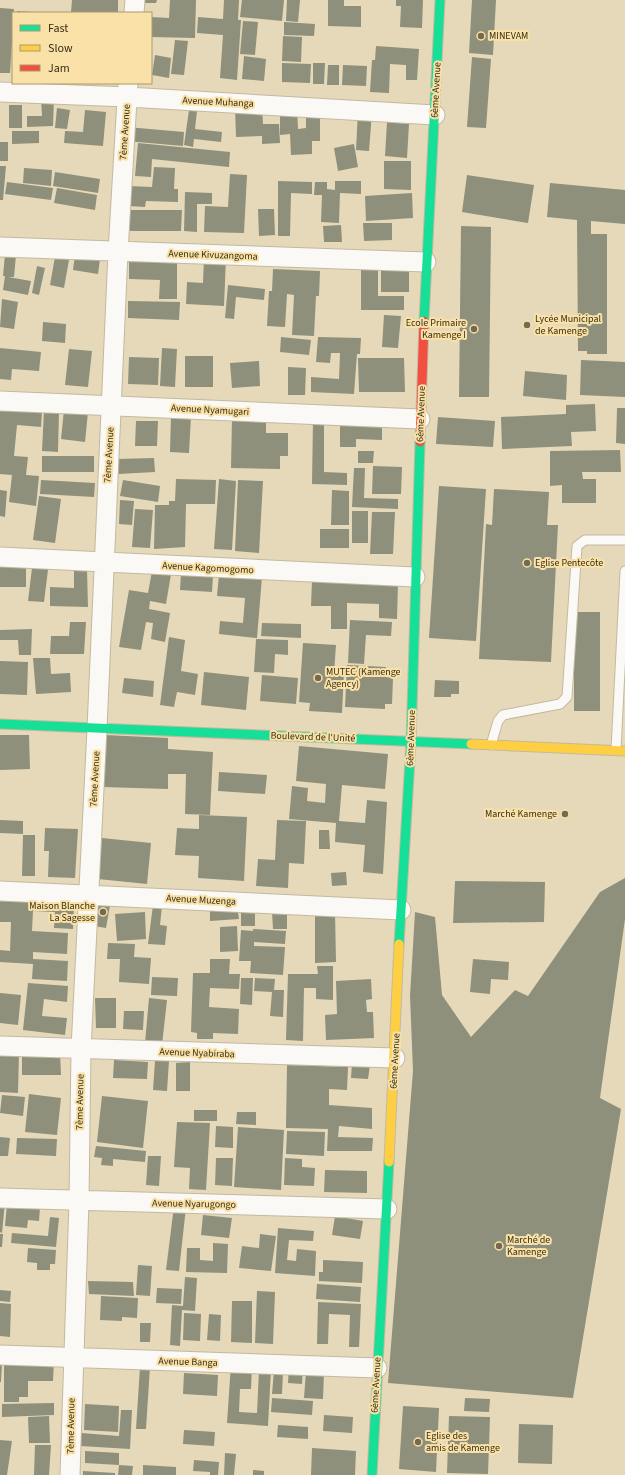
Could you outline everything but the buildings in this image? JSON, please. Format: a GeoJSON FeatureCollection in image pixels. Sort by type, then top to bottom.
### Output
{"type":"FeatureCollection","features":[{"type":"Feature","properties":{"kind":"street"},"geometry":{"type":"LineString","coordinates":[[134,12],[135,0]]}},
{"type":"Feature","properties":{"kind":"street","name":"6ème Avenue"},"geometry":{"type":"LineString","coordinates":[[372,1475],[377,1368],[388,1209],[411,742],[426,262],[440,0]]}},
{"type":"Feature","properties":{"kind":"street","name":"Avenue Muhanga"},"geometry":{"type":"LineString","coordinates":[[0,92],[128,90],[435,115]]}},
{"type":"Feature","properties":{"kind":"street","name":"7ème Avenue"},"geometry":{"type":"LineString","coordinates":[[70,1475],[79,1201],[81,1049],[118,252],[128,90]]}},
{"type":"Feature","properties":{"kind":"street","name":"Avenue Kivuzangoma"},"geometry":{"type":"LineString","coordinates":[[0,247],[426,262]]}},
{"type":"Feature","properties":{"kind":"street","name":"Avenue Nyamugari"},"geometry":{"type":"LineString","coordinates":[[0,401],[420,419]]}},
{"type":"Feature","properties":{"kind":"street","name":"Avenue Kagomogomo"},"geometry":{"type":"LineString","coordinates":[[0,557],[415,577]]}},
{"type":"Feature","properties":{"kind":"street","name":"Boulevard de l'Unité"},"geometry":{"type":"LineString","coordinates":[[0,724],[620,751]]}},
{"type":"Feature","properties":{"kind":"street","name":"Avenue Muzenga"},"geometry":{"type":"LineString","coordinates":[[0,891],[402,910]]}},
{"type":"Feature","properties":{"kind":"street","name":"Avenue Nyabiraba"},"geometry":{"type":"LineString","coordinates":[[0,1046],[395,1058]]}},
{"type":"Feature","properties":{"kind":"street","name":"Avenue Nyarugongo"},"geometry":{"type":"LineString","coordinates":[[0,1198],[388,1209]]}},
{"type":"Feature","properties":{"kind":"street","name":"Avenue Banga"},"geometry":{"type":"LineString","coordinates":[[0,1355],[377,1368]]}},
{"type":"Feature","properties":{"kind":"lane"},"geometry":{"type":"LineString","coordinates":[[491,745],[498,721],[503,715],[560,704],[567,697],[577,546],[585,540],[625,540]]}},
{"type":"Feature","properties":{"kind":"lane"},"geometry":{"type":"LineString","coordinates":[[620,751],[625,571]]}},
{"type":"Feature","properties":{"kind":"traffic: fast"},"geometry":{"type":"LineString","coordinates":[[424,321],[440,0]]}},
{"type":"Feature","properties":{"kind":"traffic: fast"},"geometry":{"type":"LineString","coordinates":[[399,944],[411,742],[420,442]]}},
{"type":"Feature","properties":{"kind":"traffic: fast"},"geometry":{"type":"LineString","coordinates":[[0,724],[471,744]]}},
{"type":"Feature","properties":{"kind":"traffic: fast"},"geometry":{"type":"LineString","coordinates":[[372,1475],[389,1162]]}},
{"type":"Feature","properties":{"kind":"traffic: slow"},"geometry":{"type":"LineString","coordinates":[[471,744],[625,751]]}},
{"type":"Feature","properties":{"kind":"traffic: slow"},"geometry":{"type":"LineString","coordinates":[[389,1162],[399,944]]}},
{"type":"Feature","properties":{"kind":"traffic: jam"},"geometry":{"type":"LineString","coordinates":[[420,442],[424,321]]}},
{"type":"Feature","properties":{"kind":"place","name":"MINEVAM"},"geometry":{"type":"Point","coordinates":[481,36]}},
{"type":"Feature","properties":{"kind":"place","name":"Lycée Municipal de Kamenge"},"geometry":{"type":"Point","coordinates":[527,325]}},
{"type":"Feature","properties":{"kind":"place","name":"Ecole Primaire Kamenge I"},"geometry":{"type":"Point","coordinates":[474,329]}},
{"type":"Feature","properties":{"kind":"place","name":"Eglise Pentecôte"},"geometry":{"type":"Point","coordinates":[527,563]}},
{"type":"Feature","properties":{"kind":"place","name":"MUTEC (Kamenge Agency)"},"geometry":{"type":"Point","coordinates":[318,678]}},
{"type":"Feature","properties":{"kind":"place","name":"Marché Kamenge"},"geometry":{"type":"Point","coordinates":[565,814]}},
{"type":"Feature","properties":{"kind":"place","name":"Maison Blanche La Sagesse"},"geometry":{"type":"Point","coordinates":[103,912]}},
{"type":"Feature","properties":{"kind":"place","name":"Marché de Kamenge"},"geometry":{"type":"Point","coordinates":[499,1246]}},
{"type":"Feature","properties":{"kind":"place","name":"Eglise des amis de Kamenge"},"geometry":{"type":"Point","coordinates":[418,1442]}}]}
